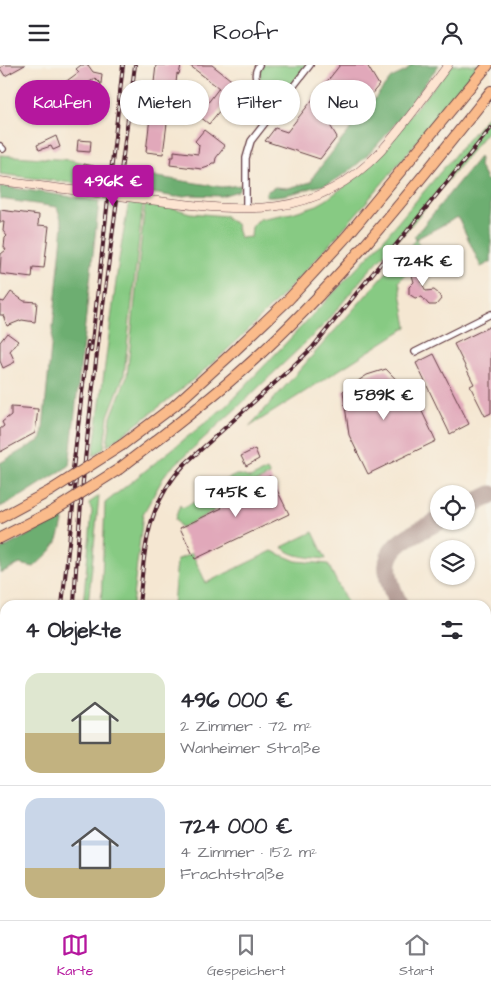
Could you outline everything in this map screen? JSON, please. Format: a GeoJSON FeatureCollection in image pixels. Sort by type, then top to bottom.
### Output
{"type":"FeatureCollection","features":[{"type":"Feature","properties":{"kind":"highway"},"geometry":{"type":"LineString","coordinates":[[0,518],[50,491],[122,445],[174,406],[229,356],[288,300],[346,236],[488,65]]}},
{"type":"Feature","properties":{"kind":"highway"},"geometry":{"type":"LineString","coordinates":[[0,538],[53,511],[119,469],[185,419],[239,373],[360,251],[491,91]]}},
{"type":"Feature","properties":{"kind":"street"},"geometry":{"type":"LineString","coordinates":[[256,80],[255,73],[259,65]]}},
{"type":"Feature","properties":{"kind":"street"},"geometry":{"type":"LineString","coordinates":[[298,80],[310,65]]}},
{"type":"Feature","properties":{"kind":"street"},"geometry":{"type":"LineString","coordinates":[[0,181],[206,207],[267,208],[302,202],[332,190],[351,178],[381,151],[448,65]]}},
{"type":"Feature","properties":{"kind":"street"},"geometry":{"type":"LineString","coordinates":[[246,209],[246,158],[249,146],[263,125]]}},
{"type":"Feature","properties":{"kind":"street"},"geometry":{"type":"LineString","coordinates":[[414,352],[491,314]]}},
{"type":"Feature","properties":{"kind":"green space"},"geometry":{"type":"Polygon","coordinates":[[[262,65],[307,65],[296,80],[261,80],[260,71],[262,65]]]}},
{"type":"Feature","properties":{"kind":"green space"},"geometry":{"type":"Polygon","coordinates":[[[411,65],[439,65],[403,114],[362,160],[330,183],[287,194],[266,196],[266,192],[275,187],[288,188],[311,182],[314,175],[354,125],[376,125],[376,97],[391,78],[406,71],[411,65]]]}},
{"type":"Feature","properties":{"kind":"green space"},"geometry":{"type":"Polygon","coordinates":[[[452,65],[478,65],[335,238],[274,304],[226,351],[176,393],[107,446],[111,417],[127,376],[145,203],[167,206],[190,213],[226,216],[226,218],[236,224],[240,238],[251,237],[252,227],[259,219],[292,213],[317,205],[358,176],[452,65]]]}},
{"type":"Feature","properties":{"kind":"green space"},"geometry":{"type":"Polygon","coordinates":[[[491,112],[491,127],[408,229],[365,275],[327,322],[166,473],[143,514],[133,600],[101,600],[105,503],[226,406],[377,247],[491,112]]]}},
{"type":"Feature","properties":{"kind":"green space"},"geometry":{"type":"Polygon","coordinates":[[[0,155],[71,160],[83,163],[80,184],[0,174],[0,155]]]}},
{"type":"Feature","properties":{"kind":"green space"},"geometry":{"type":"Polygon","coordinates":[[[479,157],[479,166],[487,181],[491,179],[491,262],[481,267],[458,217],[416,239],[414,237],[479,157]]]}},
{"type":"Feature","properties":{"kind":"green space"},"geometry":{"type":"Polygon","coordinates":[[[151,176],[222,187],[241,185],[238,191],[221,196],[190,195],[176,197],[146,192],[147,181],[151,176]]]}},
{"type":"Feature","properties":{"kind":"green space"},"geometry":{"type":"Polygon","coordinates":[[[0,186],[99,201],[69,466],[0,507],[0,463],[42,439],[63,225],[57,207],[0,199],[0,186]]]}},
{"type":"Feature","properties":{"kind":"green space"},"geometry":{"type":"Polygon","coordinates":[[[129,201],[143,203],[124,375],[108,416],[104,448],[93,456],[119,259],[129,201]]]}},
{"type":"Feature","properties":{"kind":"green space"},"geometry":{"type":"Polygon","coordinates":[[[416,239],[425,256],[399,281],[407,327],[249,427],[416,239]]]}},
{"type":"Feature","properties":{"kind":"green space"},"geometry":{"type":"Polygon","coordinates":[[[267,470],[270,475],[219,501],[221,506],[215,507],[207,489],[236,475],[250,478],[267,470]]]}},
{"type":"Feature","properties":{"kind":"green space"},"geometry":{"type":"Polygon","coordinates":[[[205,491],[214,511],[181,528],[175,519],[180,505],[182,508],[205,497],[202,492],[205,491]]]}},
{"type":"Feature","properties":{"kind":"green space"},"geometry":{"type":"Polygon","coordinates":[[[99,496],[89,600],[83,600],[92,511],[89,503],[99,496]]]}},
{"type":"Feature","properties":{"kind":"green space"},"geometry":{"type":"Polygon","coordinates":[[[64,516],[58,540],[47,555],[34,567],[20,564],[0,573],[0,550],[64,516]]]}},
{"type":"Feature","properties":{"kind":"green space"},"geometry":{"type":"Polygon","coordinates":[[[313,532],[326,559],[297,555],[282,547],[313,532]]]}},
{"type":"Feature","properties":{"kind":"green space"},"geometry":{"type":"Polygon","coordinates":[[[272,551],[296,561],[328,564],[346,600],[173,600],[177,560],[192,553],[206,583],[272,551]]]}},
{"type":"Feature","properties":{"kind":"building"},"geometry":{"type":"Polygon","coordinates":[[[5,65],[25,65],[5,76],[0,68],[5,65]]]}},
{"type":"Feature","properties":{"kind":"building"},"geometry":{"type":"Polygon","coordinates":[[[81,65],[88,65],[93,72],[102,74],[101,80],[95,78],[92,80],[68,80],[79,72],[76,69],[81,65]]]}},
{"type":"Feature","properties":{"kind":"building"},"geometry":{"type":"Polygon","coordinates":[[[156,65],[181,65],[176,80],[154,80],[156,65]]]}},
{"type":"Feature","properties":{"kind":"building"},"geometry":{"type":"Polygon","coordinates":[[[189,65],[212,65],[231,80],[219,80],[219,88],[189,65]]]}},
{"type":"Feature","properties":{"kind":"building"},"geometry":{"type":"Polygon","coordinates":[[[340,65],[367,65],[376,80],[328,80],[340,65]]]}},
{"type":"Feature","properties":{"kind":"building"},"geometry":{"type":"Polygon","coordinates":[[[219,88],[219,111],[209,124],[209,101],[219,88]]]}},
{"type":"Feature","properties":{"kind":"building"},"geometry":{"type":"Polygon","coordinates":[[[310,103],[310,125],[330,125],[337,137],[320,159],[265,141],[275,128],[287,132],[293,125],[300,125],[300,116],[310,103]]]}},
{"type":"Feature","properties":{"kind":"building"},"geometry":{"type":"Polygon","coordinates":[[[149,125],[167,125],[163,154],[146,152],[149,125]]]}},
{"type":"Feature","properties":{"kind":"building"},"geometry":{"type":"Polygon","coordinates":[[[204,130],[225,146],[216,158],[215,163],[202,169],[170,165],[171,157],[174,157],[174,151],[198,154],[199,145],[195,141],[204,130]]]}},
{"type":"Feature","properties":{"kind":"building"},"geometry":{"type":"Polygon","coordinates":[[[56,136],[60,147],[53,150],[51,146],[39,150],[37,145],[56,136]]]}},
{"type":"Feature","properties":{"kind":"building"},"geometry":{"type":"Polygon","coordinates":[[[78,140],[91,141],[90,152],[77,151],[78,140]]]}},
{"type":"Feature","properties":{"kind":"building"},"geometry":{"type":"Polygon","coordinates":[[[84,164],[94,166],[91,185],[81,183],[84,164]]]}},
{"type":"Feature","properties":{"kind":"building"},"geometry":{"type":"Polygon","coordinates":[[[0,210],[39,215],[38,225],[49,226],[44,268],[33,267],[32,278],[0,274],[1,254],[6,250],[4,247],[7,236],[3,231],[4,222],[0,222],[0,210]]]}},
{"type":"Feature","properties":{"kind":"building"},"geometry":{"type":"Polygon","coordinates":[[[416,266],[422,266],[426,270],[427,277],[421,282],[426,291],[434,290],[439,294],[441,299],[436,305],[429,305],[422,297],[415,298],[409,294],[409,287],[414,282],[411,272],[416,266]]]}},
{"type":"Feature","properties":{"kind":"building"},"geometry":{"type":"Polygon","coordinates":[[[11,292],[24,301],[37,302],[35,322],[22,320],[7,326],[3,315],[0,315],[0,301],[4,302],[11,292]]]}},
{"type":"Feature","properties":{"kind":"building"},"geometry":{"type":"Polygon","coordinates":[[[491,326],[491,413],[485,416],[470,386],[474,384],[454,344],[491,326]]]}},
{"type":"Feature","properties":{"kind":"building"},"geometry":{"type":"Polygon","coordinates":[[[7,333],[18,341],[10,351],[15,362],[3,368],[0,361],[0,342],[7,333]]]}},
{"type":"Feature","properties":{"kind":"building"},"geometry":{"type":"Polygon","coordinates":[[[434,354],[469,424],[450,434],[416,363],[434,354]]]}},
{"type":"Feature","properties":{"kind":"building"},"geometry":{"type":"Polygon","coordinates":[[[386,369],[417,401],[436,441],[368,474],[349,435],[343,391],[367,375],[386,369]]]}},
{"type":"Feature","properties":{"kind":"building"},"geometry":{"type":"Polygon","coordinates":[[[11,407],[38,409],[35,433],[0,452],[0,429],[4,426],[2,422],[11,415],[11,407]]]}},
{"type":"Feature","properties":{"kind":"building"},"geometry":{"type":"Polygon","coordinates":[[[255,449],[259,459],[246,466],[241,456],[255,449]]]}},
{"type":"Feature","properties":{"kind":"building"},"geometry":{"type":"Polygon","coordinates":[[[270,476],[289,514],[195,559],[180,528],[222,508],[218,501],[270,476]]]}},
{"type":"Feature","properties":{"kind":"taxiway"},"geometry":{"type":"LineString","coordinates":[[475,503],[491,495]]}},
{"type":"Feature","properties":{"kind":"taxiway"},"geometry":{"type":"LineString","coordinates":[[397,600],[388,573],[388,561],[392,551],[410,536],[430,526]]}},
{"type":"Feature","properties":{"kind":"railway"},"geometry":{"type":"LineString","coordinates":[[91,351],[123,65]]}},
{"type":"Feature","properties":{"kind":"railway"},"geometry":{"type":"LineString","coordinates":[[74,600],[78,537],[91,402],[135,65]]}},
{"type":"Feature","properties":{"kind":"railway"},"geometry":{"type":"LineString","coordinates":[[140,600],[149,529],[162,495],[172,479],[186,463],[312,348],[491,128]]}},
{"type":"Feature","properties":{"kind":"railway"},"geometry":{"type":"LineString","coordinates":[[71,486],[88,342]]}},
{"type":"Feature","properties":{"kind":"railway"},"geometry":{"type":"LineString","coordinates":[[63,600],[76,480]]}}]}
